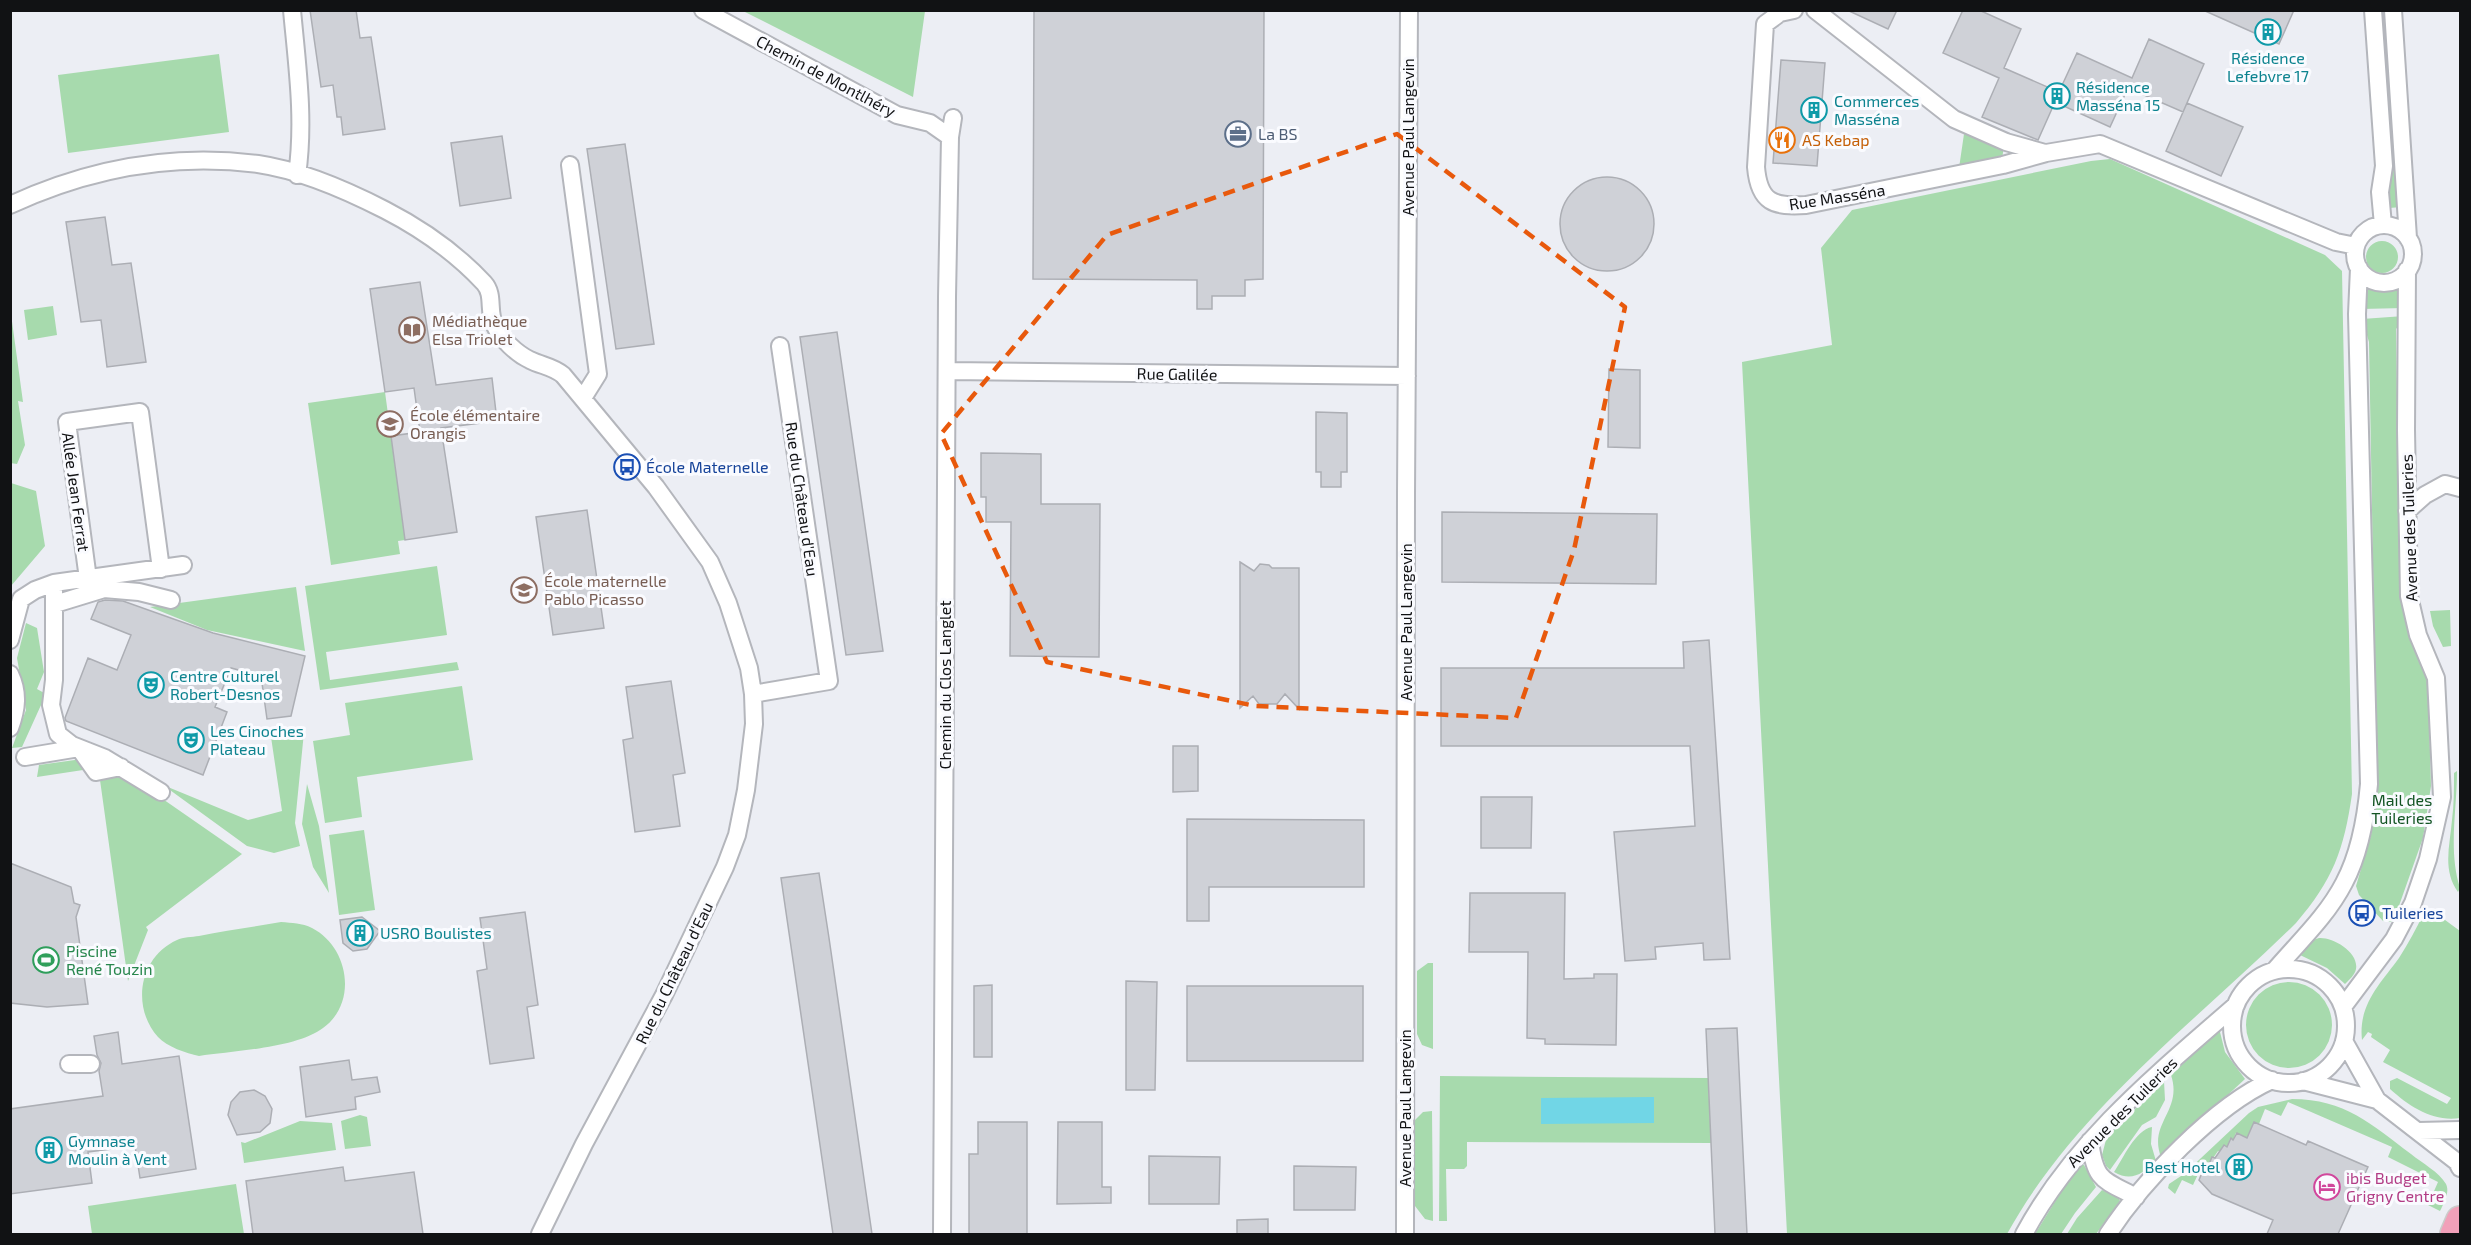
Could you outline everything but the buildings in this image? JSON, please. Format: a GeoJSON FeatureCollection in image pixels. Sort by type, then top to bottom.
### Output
{"type":"FeatureCollection","features":[{"type":"Feature","properties":{"kind":"main road"},"geometry":{"type":"LineString","coordinates":[[2454,1234],[2460,1220]]}},
{"type":"Feature","properties":{"kind":"street"},"geometry":{"type":"LineString","coordinates":[[292,10],[300,94],[300,145],[297,175]]}},
{"type":"Feature","properties":{"kind":"street","name":"Chemin de Montlhéry"},"geometry":{"type":"LineString","coordinates":[[703,10],[897,115],[930,123],[950,136]]}},
{"type":"Feature","properties":{"kind":"street","name":"Avenue Paul Langevin"},"geometry":{"type":"LineString","coordinates":[[1405,1234],[1409,10]]}},
{"type":"Feature","properties":{"kind":"street","name":"Rue Masséna"},"geometry":{"type":"LineString","coordinates":[[1794,10],[1766,17],[1756,167],[1757,183],[1774,203],[1783,206],[1806,205],[1981,169],[2046,153],[2100,144],[2336,242],[2356,246]]}},
{"type":"Feature","properties":{"kind":"street"},"geometry":{"type":"LineString","coordinates":[[2373,10],[2384,166],[2380,192],[2383,225]]}},
{"type":"Feature","properties":{"kind":"street","name":"Avenue des Tuileries"},"geometry":{"type":"LineString","coordinates":[[2343,1007],[2394,939],[2413,903],[2428,859],[2442,797],[2436,678],[2418,635],[2409,596],[2407,270],[2413,254],[2408,238],[2393,10]]}},
{"type":"Feature","properties":{"kind":"street","name":"Rue Masséna"},"geometry":{"type":"LineString","coordinates":[[1813,12],[1954,118],[2006,142],[2046,153]]}},
{"type":"Feature","properties":{"kind":"street","name":"Chemin du Clos Langlet"},"geometry":{"type":"LineString","coordinates":[[942,1234],[947,371],[950,136],[953,118]]}},
{"type":"Feature","properties":{"kind":"street","name":"Rue du Château d'Eau"},"geometry":{"type":"LineString","coordinates":[[10,205],[67,182],[134,165],[172,162],[259,165],[333,186],[364,199],[404,220],[442,247],[484,284],[489,291],[493,323],[511,346],[524,357],[553,367],[583,398],[656,487],[710,562],[740,637],[749,668],[753,694],[754,724],[746,790],[736,835],[725,867],[664,995],[584,1144],[540,1234]]}},
{"type":"Feature","properties":{"kind":"street"},"geometry":{"type":"LineString","coordinates":[[570,165],[598,374],[583,398]]}},
{"type":"Feature","properties":{"kind":"street"},"geometry":{"type":"LineString","coordinates":[[2274,971],[2295,969],[2316,975],[2332,989],[2343,1007],[2346,1024],[2344,1041],[2338,1055],[2329,1067],[2317,1076],[2303,1081],[2287,1083],[2272,1080],[2255,1072],[2242,1059],[2234,1042],[2232,1023],[2236,1005],[2245,990],[2274,971],[2326,910],[2345,882],[2366,823],[2370,784],[2357,314],[2359,268],[2355,254],[2356,246],[2366,231],[2383,225],[2392,226],[2408,238]]}},
{"type":"Feature","properties":{"kind":"street"},"geometry":{"type":"LineString","coordinates":[[2359,268],[2373,280],[2382,282],[2400,277],[2407,270]]}},
{"type":"Feature","properties":{"kind":"street","name":"Rue du Château d'Eau"},"geometry":{"type":"LineString","coordinates":[[753,694],[829,681],[780,346]]}},
{"type":"Feature","properties":{"kind":"street","name":"Rue Galilée"},"geometry":{"type":"LineString","coordinates":[[947,371],[1407,376]]}},
{"type":"Feature","properties":{"kind":"street","name":"Allée Jean Ferrat"},"geometry":{"type":"LineString","coordinates":[[88,579],[67,422],[88,419],[140,412],[161,569]]}},
{"type":"Feature","properties":{"kind":"street"},"geometry":{"type":"LineString","coordinates":[[2407,512],[2425,495],[2445,484],[2460,488]]}},
{"type":"Feature","properties":{"kind":"street"},"geometry":{"type":"LineString","coordinates":[[10,640],[21,599],[35,590],[54,583],[183,565]]}},
{"type":"Feature","properties":{"kind":"street"},"geometry":{"type":"LineString","coordinates":[[54,583],[54,680],[51,705],[58,734],[79,748],[121,767],[161,792]]}},
{"type":"Feature","properties":{"kind":"street"},"geometry":{"type":"LineString","coordinates":[[55,604],[104,589],[139,592],[171,600]]}},
{"type":"Feature","properties":{"kind":"street"},"geometry":{"type":"LineString","coordinates":[[10,674],[16,687],[16,711],[10,728]]}},
{"type":"Feature","properties":{"kind":"street"},"geometry":{"type":"LineString","coordinates":[[25,757],[79,748]]}},
{"type":"Feature","properties":{"kind":"street","name":"Avenue des Tuileries"},"geometry":{"type":"LineString","coordinates":[[2024,1234],[2050,1190],[2090,1141],[2161,1070],[2236,1005]]}},
{"type":"Feature","properties":{"kind":"street"},"geometry":{"type":"LineString","coordinates":[[2344,1041],[2377,1100]]}},
{"type":"Feature","properties":{"kind":"street"},"geometry":{"type":"LineString","coordinates":[[69,1064],[91,1064]]}},
{"type":"Feature","properties":{"kind":"street"},"geometry":{"type":"LineString","coordinates":[[2109,1234],[2136,1197],[2210,1121],[2254,1088],[2272,1080]]}},
{"type":"Feature","properties":{"kind":"street"},"geometry":{"type":"LineString","coordinates":[[2303,1081],[2377,1100],[2419,1131],[2460,1168]]}},
{"type":"Feature","properties":{"kind":"street"},"geometry":{"type":"LineString","coordinates":[[2419,1131],[2460,1130]]}},
{"type":"Feature","properties":{"kind":"street"},"geometry":{"type":"LineString","coordinates":[[2090,1141],[2093,1165],[2098,1173],[2105,1180],[2136,1197]]}},
{"type":"Feature","properties":{"kind":"highlighted area"},"geometry":{"type":"Polygon","coordinates":[[[1397,134],[1625,307],[1574,550],[1516,718],[1255,706],[1047,662],[941,434],[1107,235],[1397,134]]]}},
{"type":"Feature","properties":{"kind":"green space"},"geometry":{"type":"Polygon","coordinates":[[[743,11],[925,11],[913,97],[743,11]]]}},
{"type":"Feature","properties":{"kind":"green space"},"geometry":{"type":"Polygon","coordinates":[[[2378,11],[2387,11],[2402,207],[2389,208],[2388,193],[2391,183],[2378,11]]]}},
{"type":"Feature","properties":{"kind":"green space"},"geometry":{"type":"Polygon","coordinates":[[[219,54],[229,132],[68,153],[58,75],[219,54]]]}},
{"type":"Feature","properties":{"kind":"green space"},"geometry":{"type":"Polygon","coordinates":[[[1964,134],[2004,146],[2002,159],[1959,168],[1964,134]]]}},
{"type":"Feature","properties":{"kind":"green space"},"geometry":{"type":"Polygon","coordinates":[[[2110,159],[2325,255],[2342,271],[2352,794],[2341,848],[2319,893],[2296,923],[2102,1107],[2035,1189],[2007,1234],[1787,1234],[1742,362],[1832,345],[1821,248],[1852,210],[2110,159]]]}},
{"type":"Feature","properties":{"kind":"green space"},"geometry":{"type":"Polygon","coordinates":[[[2382,241],[2393,246],[2398,257],[2393,268],[2382,273],[2371,268],[2366,257],[2371,246],[2382,241]]]}},
{"type":"Feature","properties":{"kind":"green space"},"geometry":{"type":"Polygon","coordinates":[[[2403,283],[2404,308],[2361,309],[2365,287],[2386,291],[2403,283]]]}},
{"type":"Feature","properties":{"kind":"green space"},"geometry":{"type":"Polygon","coordinates":[[[53,306],[57,335],[28,340],[24,310],[53,306]]]}},
{"type":"Feature","properties":{"kind":"green space"},"geometry":{"type":"Polygon","coordinates":[[[11,314],[23,402],[18,401],[25,445],[17,464],[10,463],[11,314]]]}},
{"type":"Feature","properties":{"kind":"green space","name":"Mail des Tuileries"},"geometry":{"type":"Polygon","coordinates":[[[2404,316],[2396,329],[2400,598],[2409,633],[2428,681],[2431,786],[2423,838],[2392,922],[2383,921],[2359,895],[2356,886],[2371,835],[2377,788],[2369,342],[2362,319],[2404,316]]]}},
{"type":"Feature","properties":{"kind":"green space"},"geometry":{"type":"Polygon","coordinates":[[[385,392],[405,540],[398,541],[400,554],[331,565],[308,403],[385,392]]]}},
{"type":"Feature","properties":{"kind":"green space"},"geometry":{"type":"Polygon","coordinates":[[[11,483],[36,491],[45,546],[11,586],[11,483]]]}},
{"type":"Feature","properties":{"kind":"green space"},"geometry":{"type":"Polygon","coordinates":[[[437,566],[447,635],[326,652],[330,680],[457,662],[459,670],[320,690],[305,586],[437,566]]]}},
{"type":"Feature","properties":{"kind":"green space"},"geometry":{"type":"Polygon","coordinates":[[[296,587],[305,651],[207,630],[150,607],[296,587]]]}},
{"type":"Feature","properties":{"kind":"green space"},"geometry":{"type":"Polygon","coordinates":[[[2450,610],[2451,646],[2443,647],[2433,626],[2430,611],[2450,610]]]}},
{"type":"Feature","properties":{"kind":"green space"},"geometry":{"type":"Polygon","coordinates":[[[26,623],[37,628],[44,672],[37,689],[46,694],[22,747],[12,748],[26,710],[17,658],[26,623]]]}},
{"type":"Feature","properties":{"kind":"green space"},"geometry":{"type":"Polygon","coordinates":[[[462,686],[473,760],[357,777],[362,817],[325,823],[313,741],[350,735],[345,703],[462,686]]]}},
{"type":"Feature","properties":{"kind":"green space"},"geometry":{"type":"Polygon","coordinates":[[[304,732],[295,823],[300,846],[274,853],[247,846],[163,785],[248,820],[282,811],[271,737],[304,732]]]}},
{"type":"Feature","properties":{"kind":"green space"},"geometry":{"type":"Polygon","coordinates":[[[82,759],[83,770],[37,777],[39,765],[82,759]]]}},
{"type":"Feature","properties":{"kind":"green space"},"geometry":{"type":"Polygon","coordinates":[[[2457,771],[2454,860],[2460,888],[2458,892],[2450,875],[2448,857],[2454,773],[2457,771]]]}},
{"type":"Feature","properties":{"kind":"green space"},"geometry":{"type":"Polygon","coordinates":[[[121,775],[157,795],[242,854],[146,927],[148,930],[128,981],[100,780],[121,775]]]}},
{"type":"Feature","properties":{"kind":"green space"},"geometry":{"type":"Polygon","coordinates":[[[307,784],[319,826],[329,893],[313,867],[302,824],[307,784]]]}},
{"type":"Feature","properties":{"kind":"green space"},"geometry":{"type":"Polygon","coordinates":[[[364,830],[375,910],[339,915],[329,835],[364,830]]]}},
{"type":"Feature","properties":{"kind":"green space"},"geometry":{"type":"Polygon","coordinates":[[[2424,913],[2438,921],[2441,917],[2460,931],[2460,1118],[2440,1118],[2422,1112],[2398,1096],[2390,1089],[2390,1081],[2397,1078],[2447,1104],[2451,1098],[2383,1062],[2390,1050],[2371,1037],[2372,1034],[2368,1032],[2362,1040],[2363,1016],[2367,1006],[2378,986],[2402,953],[2424,913]]]}},
{"type":"Feature","properties":{"kind":"green space"},"geometry":{"type":"Polygon","coordinates":[[[281,922],[301,924],[312,928],[325,937],[341,961],[345,990],[341,1005],[334,1017],[323,1028],[312,1035],[281,1044],[199,1056],[172,1047],[158,1037],[144,1012],[142,998],[147,970],[164,948],[182,938],[281,922]]]}},
{"type":"Feature","properties":{"kind":"green space"},"geometry":{"type":"Polygon","coordinates":[[[2319,938],[2338,943],[2353,957],[2356,969],[2345,984],[2327,968],[2300,955],[2313,940],[2319,938]]]}},
{"type":"Feature","properties":{"kind":"green space"},"geometry":{"type":"Polygon","coordinates":[[[1428,963],[1433,963],[1433,1049],[1422,1045],[1417,1034],[1417,971],[1428,963]]]}},
{"type":"Feature","properties":{"kind":"green space"},"geometry":{"type":"Polygon","coordinates":[[[2289,982],[2313,989],[2325,1001],[2332,1025],[2325,1049],[2313,1061],[2289,1068],[2265,1061],[2253,1049],[2246,1025],[2253,1001],[2265,989],[2289,982]]]}},
{"type":"Feature","properties":{"kind":"green space"},"geometry":{"type":"Polygon","coordinates":[[[2218,1031],[2225,1052],[2245,1079],[2161,1157],[2158,1145],[2159,1135],[2173,1098],[2171,1075],[2218,1031]]]}},
{"type":"Feature","properties":{"kind":"green space"},"geometry":{"type":"Polygon","coordinates":[[[1440,1076],[1708,1078],[1711,1143],[1467,1142],[1467,1166],[1464,1169],[1446,1169],[1447,1221],[1439,1221],[1440,1076]]]}},
{"type":"Feature","properties":{"kind":"green space"},"geometry":{"type":"Polygon","coordinates":[[[2164,1081],[2165,1100],[2156,1117],[2142,1125],[2110,1170],[2102,1155],[2107,1136],[2164,1081]]]}},
{"type":"Feature","properties":{"kind":"green space"},"geometry":{"type":"Polygon","coordinates":[[[2292,1099],[2327,1103],[2356,1115],[2430,1168],[2447,1187],[2446,1198],[2440,1211],[2428,1205],[2438,1182],[2388,1157],[2392,1147],[2288,1102],[2281,1116],[2265,1109],[2259,1124],[2254,1122],[2247,1138],[2236,1133],[2233,1140],[2230,1139],[2227,1147],[2224,1145],[2221,1152],[2218,1151],[2209,1164],[2206,1163],[2202,1171],[2200,1170],[2193,1185],[2182,1180],[2175,1194],[2168,1188],[2169,1184],[2184,1174],[2249,1113],[2258,1107],[2292,1099]]]}},
{"type":"Feature","properties":{"kind":"green space"},"geometry":{"type":"Polygon","coordinates":[[[1432,1111],[1433,1221],[1425,1219],[1415,1206],[1415,1120],[1423,1112],[1432,1111]]]}},
{"type":"Feature","properties":{"kind":"green space"},"geometry":{"type":"Polygon","coordinates":[[[360,1115],[367,1117],[371,1146],[345,1149],[341,1121],[360,1115]]]}},
{"type":"Feature","properties":{"kind":"green space"},"geometry":{"type":"Polygon","coordinates":[[[300,1121],[332,1123],[336,1150],[244,1163],[241,1142],[245,1143],[300,1121]]]}},
{"type":"Feature","properties":{"kind":"green space"},"geometry":{"type":"Polygon","coordinates":[[[2152,1127],[2151,1144],[2156,1161],[2136,1175],[2126,1176],[2114,1172],[2140,1133],[2152,1127]]]}},
{"type":"Feature","properties":{"kind":"green space"},"geometry":{"type":"Polygon","coordinates":[[[2080,1164],[2084,1165],[2096,1187],[2061,1234],[2035,1234],[2059,1195],[2080,1164]]]}},
{"type":"Feature","properties":{"kind":"green space"},"geometry":{"type":"Polygon","coordinates":[[[236,1184],[244,1234],[92,1234],[88,1206],[236,1184]]]}},
{"type":"Feature","properties":{"kind":"green space"},"geometry":{"type":"Polygon","coordinates":[[[2102,1190],[2118,1197],[2120,1201],[2096,1234],[2067,1234],[2077,1218],[2102,1190]]]}},
{"type":"Feature","properties":{"kind":"water"},"geometry":{"type":"Polygon","coordinates":[[[1654,1097],[1654,1123],[1541,1124],[1541,1098],[1654,1097]]]}},
{"type":"Feature","properties":{"kind":"place","name":"Résidence Lefebvre 17"},"geometry":{"type":"Point","coordinates":[2268,32]}},
{"type":"Feature","properties":{"kind":"place","name":"Résidence Masséna 15"},"geometry":{"type":"Point","coordinates":[2057,96]}},
{"type":"Feature","properties":{"kind":"place","name":"Commerces Masséna"},"geometry":{"type":"Point","coordinates":[1814,110]}},
{"type":"Feature","properties":{"kind":"place","name":"La BS"},"geometry":{"type":"Point","coordinates":[1238,134]}},
{"type":"Feature","properties":{"kind":"place","name":"AS Kebap"},"geometry":{"type":"Point","coordinates":[1782,140]}},
{"type":"Feature","properties":{"kind":"place","name":"Médiathèque Elsa Triolet"},"geometry":{"type":"Point","coordinates":[412,330]}},
{"type":"Feature","properties":{"kind":"place","name":"École élémentaire Orangis"},"geometry":{"type":"Point","coordinates":[390,424]}},
{"type":"Feature","properties":{"kind":"place","name":"École Maternelle"},"geometry":{"type":"Point","coordinates":[627,467]}},
{"type":"Feature","properties":{"kind":"place","name":"École maternelle Pablo Picasso"},"geometry":{"type":"Point","coordinates":[524,590]}},
{"type":"Feature","properties":{"kind":"place","name":"Centre Culturel Robert-Desnos"},"geometry":{"type":"Point","coordinates":[151,685]}},
{"type":"Feature","properties":{"kind":"place","name":"Les Cinoches Plateau"},"geometry":{"type":"Point","coordinates":[191,740]}},
{"type":"Feature","properties":{"kind":"place","name":"Tuileries"},"geometry":{"type":"Point","coordinates":[2362,913]}},
{"type":"Feature","properties":{"kind":"place","name":"USRO Boulistes"},"geometry":{"type":"Point","coordinates":[360,933]}},
{"type":"Feature","properties":{"kind":"place","name":"Piscine René Touzin"},"geometry":{"type":"Point","coordinates":[46,960]}},
{"type":"Feature","properties":{"kind":"place","name":"Gymnase Moulin à Vent"},"geometry":{"type":"Point","coordinates":[49,1150]}},
{"type":"Feature","properties":{"kind":"place","name":"Best Hotel"},"geometry":{"type":"Point","coordinates":[2239,1167]}},
{"type":"Feature","properties":{"kind":"place","name":"ibis Budget Grigny Centre"},"geometry":{"type":"Point","coordinates":[2327,1187]}}]}
